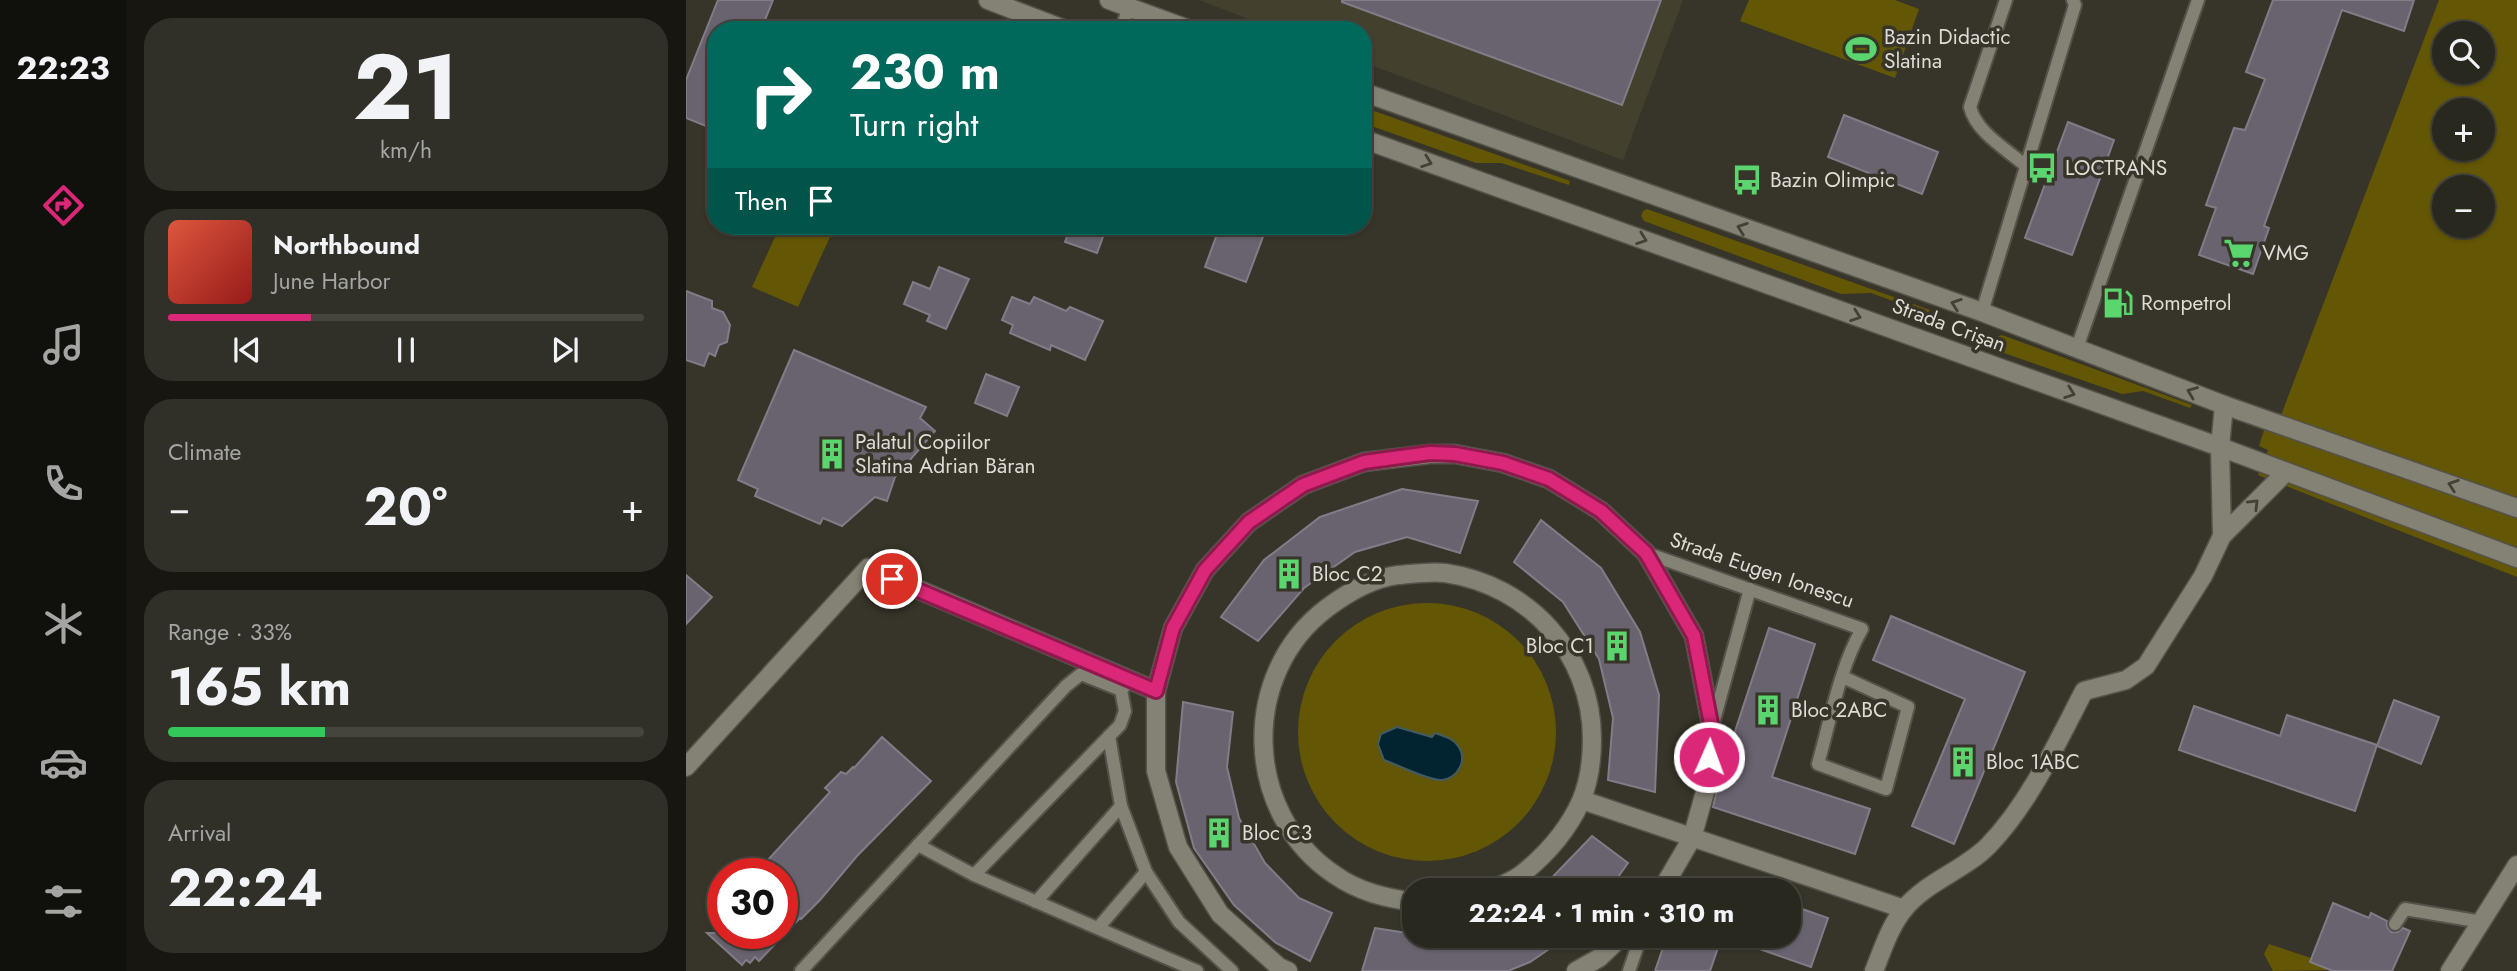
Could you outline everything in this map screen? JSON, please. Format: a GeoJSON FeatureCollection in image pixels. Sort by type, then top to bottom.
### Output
{"type":"FeatureCollection","features":[{"type":"Feature","properties":{"kind":"street"},"geometry":{"type":"LineString","coordinates":[[988,0],[1043,21]]}},
{"type":"Feature","properties":{"kind":"street"},"geometry":{"type":"LineString","coordinates":[[1109,0],[1128,4],[1169,21]]}},
{"type":"Feature","properties":{"kind":"street","name":"Strada Crișan"},"geometry":{"type":"LineString","coordinates":[[1372,95],[1982,312],[2224,405],[2517,508]]}},
{"type":"Feature","properties":{"kind":"street","name":"Strada Crișan"},"geometry":{"type":"LineString","coordinates":[[1372,142],[2220,447],[2517,558]]}},
{"type":"Feature","properties":{"kind":"street"},"geometry":{"type":"LineString","coordinates":[[2222,536],[2220,447],[2224,405]]}},
{"type":"Feature","properties":{"kind":"street","name":"Strada Eugen Ionescu"},"geometry":{"type":"LineString","coordinates":[[1288,971],[1279,967],[1220,914],[1178,847],[1156,771],[1156,691],[1173,628],[1205,570],[1231,541],[1249,522],[1303,485],[1364,462],[1430,453],[1455,454],[1503,463],[1549,479],[1601,511],[1646,553],[1694,636],[1712,729],[1707,785],[1692,838],[1669,878]]}},
{"type":"Feature","properties":{"kind":"street"},"geometry":{"type":"LineString","coordinates":[[1874,971],[1904,909],[1927,889],[1989,845],[2046,765],[2084,691],[2126,680],[2146,666],[2203,576],[2222,536],[2285,473]]}},
{"type":"Feature","properties":{"kind":"street"},"geometry":{"type":"LineString","coordinates":[[686,767],[868,568],[1126,685],[1156,691]]}},
{"type":"Feature","properties":{"kind":"street"},"geometry":{"type":"LineString","coordinates":[[1402,900],[1378,896],[1335,875],[1299,843],[1275,802],[1263,755],[1265,708],[1280,661],[1309,622],[1349,592],[1395,575],[1444,573],[1492,585],[1529,607],[1559,637],[1581,674],[1592,716],[1592,758],[1582,800],[1557,843],[1516,878]]}},
{"type":"Feature","properties":{"kind":"street"},"geometry":{"type":"LineString","coordinates":[[1582,800],[1904,909]]}},
{"type":"Feature","properties":{"kind":"street"},"geometry":{"type":"LineString","coordinates":[[2449,971],[2517,865]]}},
{"type":"Feature","properties":{"kind":"street"},"geometry":{"type":"LineString","coordinates":[[1576,971],[1600,958],[1610,948]]}},
{"type":"Feature","properties":{"kind":"lane"},"geometry":{"type":"LineString","coordinates":[[2006,0],[1970,107],[1973,119],[1982,129],[2025,166]]}},
{"type":"Feature","properties":{"kind":"lane"},"geometry":{"type":"LineString","coordinates":[[1982,312],[2075,5],[2073,0]]}},
{"type":"Feature","properties":{"kind":"lane"},"geometry":{"type":"LineString","coordinates":[[2077,348],[2198,0]]}},
{"type":"Feature","properties":{"kind":"lane"},"geometry":{"type":"LineString","coordinates":[[1123,21],[1128,4]]}},
{"type":"Feature","properties":{"kind":"lane","name":"Strada Eugen Ionescu"},"geometry":{"type":"LineString","coordinates":[[1646,553],[1862,629],[1843,677]]}},
{"type":"Feature","properties":{"kind":"lane"},"geometry":{"type":"LineString","coordinates":[[1712,729],[1750,589]]}},
{"type":"Feature","properties":{"kind":"lane"},"geometry":{"type":"LineString","coordinates":[[801,971],[1066,686],[1080,674],[1126,685],[1125,711],[1120,725],[974,876]]}},
{"type":"Feature","properties":{"kind":"lane"},"geometry":{"type":"LineString","coordinates":[[1843,677],[1908,707],[1886,789],[1818,764],[1843,677]]}},
{"type":"Feature","properties":{"kind":"lane"},"geometry":{"type":"LineString","coordinates":[[1109,736],[1121,806],[1146,872],[1179,922],[1232,971]]}},
{"type":"Feature","properties":{"kind":"lane"},"geometry":{"type":"LineString","coordinates":[[1036,902],[1121,806]]}},
{"type":"Feature","properties":{"kind":"lane"},"geometry":{"type":"LineString","coordinates":[[918,845],[974,876],[1197,971]]}},
{"type":"Feature","properties":{"kind":"lane"},"geometry":{"type":"LineString","coordinates":[[1098,928],[1146,872]]}},
{"type":"Feature","properties":{"kind":"lane"},"geometry":{"type":"LineString","coordinates":[[2395,924],[2405,909],[2482,922]]}},
{"type":"Feature","properties":{"kind":"lane"},"geometry":{"type":"LineString","coordinates":[[1629,971],[1637,948]]}},
{"type":"Feature","properties":{"kind":"shaded area"},"geometry":{"type":"Polygon","coordinates":[[[1199,0],[1683,0],[1623,160],[1372,65],[1372,21],[1254,21],[1199,0]]]}},
{"type":"Feature","properties":{"kind":"shaded area","name":"Bazin Didactic Slatina"},"geometry":{"type":"Polygon","coordinates":[[[1749,0],[1895,0],[1919,9],[1895,78],[1740,21],[1749,0]]]}},
{"type":"Feature","properties":{"kind":"shaded area"},"geometry":{"type":"Polygon","coordinates":[[[2439,0],[2517,0],[2517,577],[2258,475],[2268,450],[2259,446],[2265,427],[2275,431],[2439,0]]]}},
{"type":"Feature","properties":{"kind":"shaded area"},"geometry":{"type":"Polygon","coordinates":[[[1372,110],[1570,181],[1569,185],[1501,163],[1476,163],[1372,126],[1372,110]]]}},
{"type":"Feature","properties":{"kind":"shaded area"},"geometry":{"type":"Polygon","coordinates":[[[1647,209],[1930,310],[1928,314],[1871,293],[1841,294],[1644,221],[1641,216],[1647,209]]]}},
{"type":"Feature","properties":{"kind":"shaded area"},"geometry":{"type":"Polygon","coordinates":[[[776,235],[831,235],[798,307],[752,287],[776,235]]]}},
{"type":"Feature","properties":{"kind":"shaded area"},"geometry":{"type":"Polygon","coordinates":[[[2002,335],[2192,405],[2190,408],[2143,391],[2122,394],[2001,352],[1996,343],[1997,337],[2002,335]]]}},
{"type":"Feature","properties":{"kind":"shaded area"},"geometry":{"type":"Polygon","coordinates":[[[1414,603],[1440,603],[1477,612],[1499,624],[1527,650],[1547,682],[1554,707],[1554,757],[1547,782],[1535,804],[1509,832],[1477,852],[1465,856],[1440,861],[1414,861],[1377,852],[1355,840],[1327,814],[1307,782],[1303,770],[1298,745],[1298,719],[1307,682],[1319,660],[1345,632],[1377,612],[1389,608],[1414,603]]]}},
{"type":"Feature","properties":{"kind":"shaded area"},"geometry":{"type":"Polygon","coordinates":[[[2269,944],[2311,958],[2310,962],[2330,970],[2273,971],[2264,954],[2269,944]]]}},
{"type":"Feature","properties":{"kind":"water"},"geometry":{"type":"Polygon","coordinates":[[[1397,727],[1432,737],[1435,733],[1453,741],[1461,751],[1460,768],[1448,779],[1436,780],[1384,760],[1378,744],[1381,734],[1397,727]]]}},
{"type":"Feature","properties":{"kind":"building"},"geometry":{"type":"Polygon","coordinates":[[[718,0],[773,0],[765,21],[710,21],[718,0]]]}},
{"type":"Feature","properties":{"kind":"building"},"geometry":{"type":"Polygon","coordinates":[[[1342,0],[1661,0],[1622,105],[1342,0]]]}},
{"type":"Feature","properties":{"kind":"building"},"geometry":{"type":"Polygon","coordinates":[[[2273,0],[2414,0],[2404,31],[2342,10],[2264,226],[2269,228],[2253,274],[2199,255],[2216,208],[2206,205],[2234,128],[2245,130],[2265,79],[2246,72],[2273,0]]]}},
{"type":"Feature","properties":{"kind":"building"},"geometry":{"type":"Polygon","coordinates":[[[707,28],[707,126],[686,118],[686,80],[707,28]]]}},
{"type":"Feature","properties":{"kind":"building"},"geometry":{"type":"Polygon","coordinates":[[[1844,115],[1938,152],[1922,194],[1828,157],[1844,115]]]}},
{"type":"Feature","properties":{"kind":"building"},"geometry":{"type":"Polygon","coordinates":[[[2068,122],[2114,140],[2072,255],[2025,238],[2068,122]]]}},
{"type":"Feature","properties":{"kind":"building"},"geometry":{"type":"Polygon","coordinates":[[[1068,235],[1104,235],[1097,253],[1065,242],[1068,235]]]}},
{"type":"Feature","properties":{"kind":"building"},"geometry":{"type":"Polygon","coordinates":[[[1217,235],[1264,235],[1246,282],[1205,267],[1217,235]]]}},
{"type":"Feature","properties":{"kind":"building"},"geometry":{"type":"Polygon","coordinates":[[[939,267],[969,279],[946,329],[927,321],[930,315],[904,304],[913,282],[930,289],[939,267]]]}},
{"type":"Feature","properties":{"kind":"building"},"geometry":{"type":"Polygon","coordinates":[[[686,291],[712,301],[712,308],[723,312],[730,325],[727,342],[719,345],[715,356],[709,353],[704,366],[686,360],[686,291]]]}},
{"type":"Feature","properties":{"kind":"building"},"geometry":{"type":"Polygon","coordinates":[[[1012,297],[1030,304],[1034,297],[1066,311],[1070,307],[1103,321],[1085,360],[1051,345],[1050,350],[1010,333],[1013,325],[1002,320],[1012,297]]]}},
{"type":"Feature","properties":{"kind":"building","name":"Palatul Copiilor Slatina Adrian Băran"},"geometry":{"type":"Polygon","coordinates":[[[794,350],[926,407],[920,418],[935,431],[895,477],[887,501],[875,497],[842,526],[823,518],[820,524],[755,496],[758,489],[738,480],[794,350]]]}},
{"type":"Feature","properties":{"kind":"building"},"geometry":{"type":"Polygon","coordinates":[[[986,374],[1019,387],[1007,416],[975,403],[986,374]]]}},
{"type":"Feature","properties":{"kind":"building","name":"Bloc C2"},"geometry":{"type":"Polygon","coordinates":[[[1402,489],[1478,501],[1460,553],[1407,537],[1355,552],[1304,588],[1258,641],[1221,617],[1264,560],[1320,517],[1402,489]]]}},
{"type":"Feature","properties":{"kind":"building","name":"Bloc C1"},"geometry":{"type":"Polygon","coordinates":[[[1541,520],[1601,568],[1640,632],[1659,695],[1655,792],[1608,780],[1613,718],[1599,659],[1563,602],[1514,562],[1541,520]]]}},
{"type":"Feature","properties":{"kind":"building"},"geometry":{"type":"Polygon","coordinates":[[[686,575],[712,597],[686,624],[686,575]]]}},
{"type":"Feature","properties":{"kind":"building","name":"Bloc 1ABC"},"geometry":{"type":"Polygon","coordinates":[[[1891,616],[2025,672],[1954,844],[1912,826],[1965,699],[1873,660],[1891,616]]]}},
{"type":"Feature","properties":{"kind":"building","name":"Bloc 2ABC"},"geometry":{"type":"Polygon","coordinates":[[[1769,628],[1815,644],[1772,777],[1870,809],[1855,854],[1713,807],[1719,780],[1769,628]]]}},
{"type":"Feature","properties":{"kind":"building"},"geometry":{"type":"Polygon","coordinates":[[[2394,700],[2439,717],[2421,764],[2377,746],[2394,700]]]}},
{"type":"Feature","properties":{"kind":"building","name":"Bloc C3"},"geometry":{"type":"Polygon","coordinates":[[[1183,702],[1233,712],[1227,767],[1239,818],[1265,863],[1299,898],[1332,913],[1310,961],[1276,943],[1234,905],[1194,848],[1176,782],[1183,702]]]}},
{"type":"Feature","properties":{"kind":"building"},"geometry":{"type":"Polygon","coordinates":[[[2194,706],[2280,736],[2287,715],[2377,745],[2355,811],[2179,750],[2194,706]]]}},
{"type":"Feature","properties":{"kind":"building"},"geometry":{"type":"Polygon","coordinates":[[[882,737],[931,781],[798,920],[798,858],[770,858],[830,792],[825,788],[841,772],[846,774],[882,737]]]}},
{"type":"Feature","properties":{"kind":"building"},"geometry":{"type":"Polygon","coordinates":[[[1592,836],[1628,863],[1617,878],[1552,878],[1592,836]]]}},
{"type":"Feature","properties":{"kind":"building"},"geometry":{"type":"Polygon","coordinates":[[[2333,903],[2369,918],[2371,913],[2387,921],[2391,932],[2398,932],[2403,928],[2410,931],[2392,971],[2333,971],[2310,962],[2333,903]]]}},
{"type":"Feature","properties":{"kind":"building"},"geometry":{"type":"Polygon","coordinates":[[[1801,909],[1828,918],[1811,967],[1757,948],[1801,948],[1801,909]]]}},
{"type":"Feature","properties":{"kind":"building"},"geometry":{"type":"Polygon","coordinates":[[[1375,928],[1402,932],[1402,948],[1550,948],[1530,962],[1508,971],[1362,971],[1375,928]]]}},
{"type":"Feature","properties":{"kind":"building"},"geometry":{"type":"Polygon","coordinates":[[[1663,948],[1718,948],[1710,971],[1655,971],[1663,948]]]}},
{"type":"Feature","properties":{"kind":"building"},"geometry":{"type":"Polygon","coordinates":[[[724,949],[770,949],[759,961],[755,957],[750,963],[746,960],[742,965],[724,949]]]}},
{"type":"Feature","properties":{"kind":"place","name":"Bazin Didactic Slatina"},"geometry":{"type":"Point","coordinates":[1861,49]}},
{"type":"Feature","properties":{"kind":"place","name":"LOCTRANS"},"geometry":{"type":"Point","coordinates":[2042,168]}},
{"type":"Feature","properties":{"kind":"place","name":"Bazin Olimpic"},"geometry":{"type":"Point","coordinates":[1747,180]}},
{"type":"Feature","properties":{"kind":"place","name":"VMG"},"geometry":{"type":"Point","coordinates":[2239,253]}},
{"type":"Feature","properties":{"kind":"place","name":"Rompetrol"},"geometry":{"type":"Point","coordinates":[2118,303]}},
{"type":"Feature","properties":{"kind":"place","name":"Palatul Copiilor Slatina Adrian Băran"},"geometry":{"type":"Point","coordinates":[832,454]}},
{"type":"Feature","properties":{"kind":"place","name":"Bloc C2"},"geometry":{"type":"Point","coordinates":[1289,574]}},
{"type":"Feature","properties":{"kind":"place","name":"Bloc C1"},"geometry":{"type":"Point","coordinates":[1617,646]}},
{"type":"Feature","properties":{"kind":"place","name":"Bloc 2ABC"},"geometry":{"type":"Point","coordinates":[1768,710]}},
{"type":"Feature","properties":{"kind":"place","name":"Bloc 1ABC"},"geometry":{"type":"Point","coordinates":[1963,762]}},
{"type":"Feature","properties":{"kind":"place","name":"Bloc C3"},"geometry":{"type":"Point","coordinates":[1219,833]}},
{"type":"Feature","properties":{"kind":"route"},"geometry":{"type":"LineString","coordinates":[[892,579],[1156,691],[1173,628],[1205,570],[1249,522],[1303,485],[1364,462],[1430,453],[1455,454],[1503,463],[1549,479],[1601,511],[1646,553],[1694,636],[1712,729],[1709,757]]}}]}
